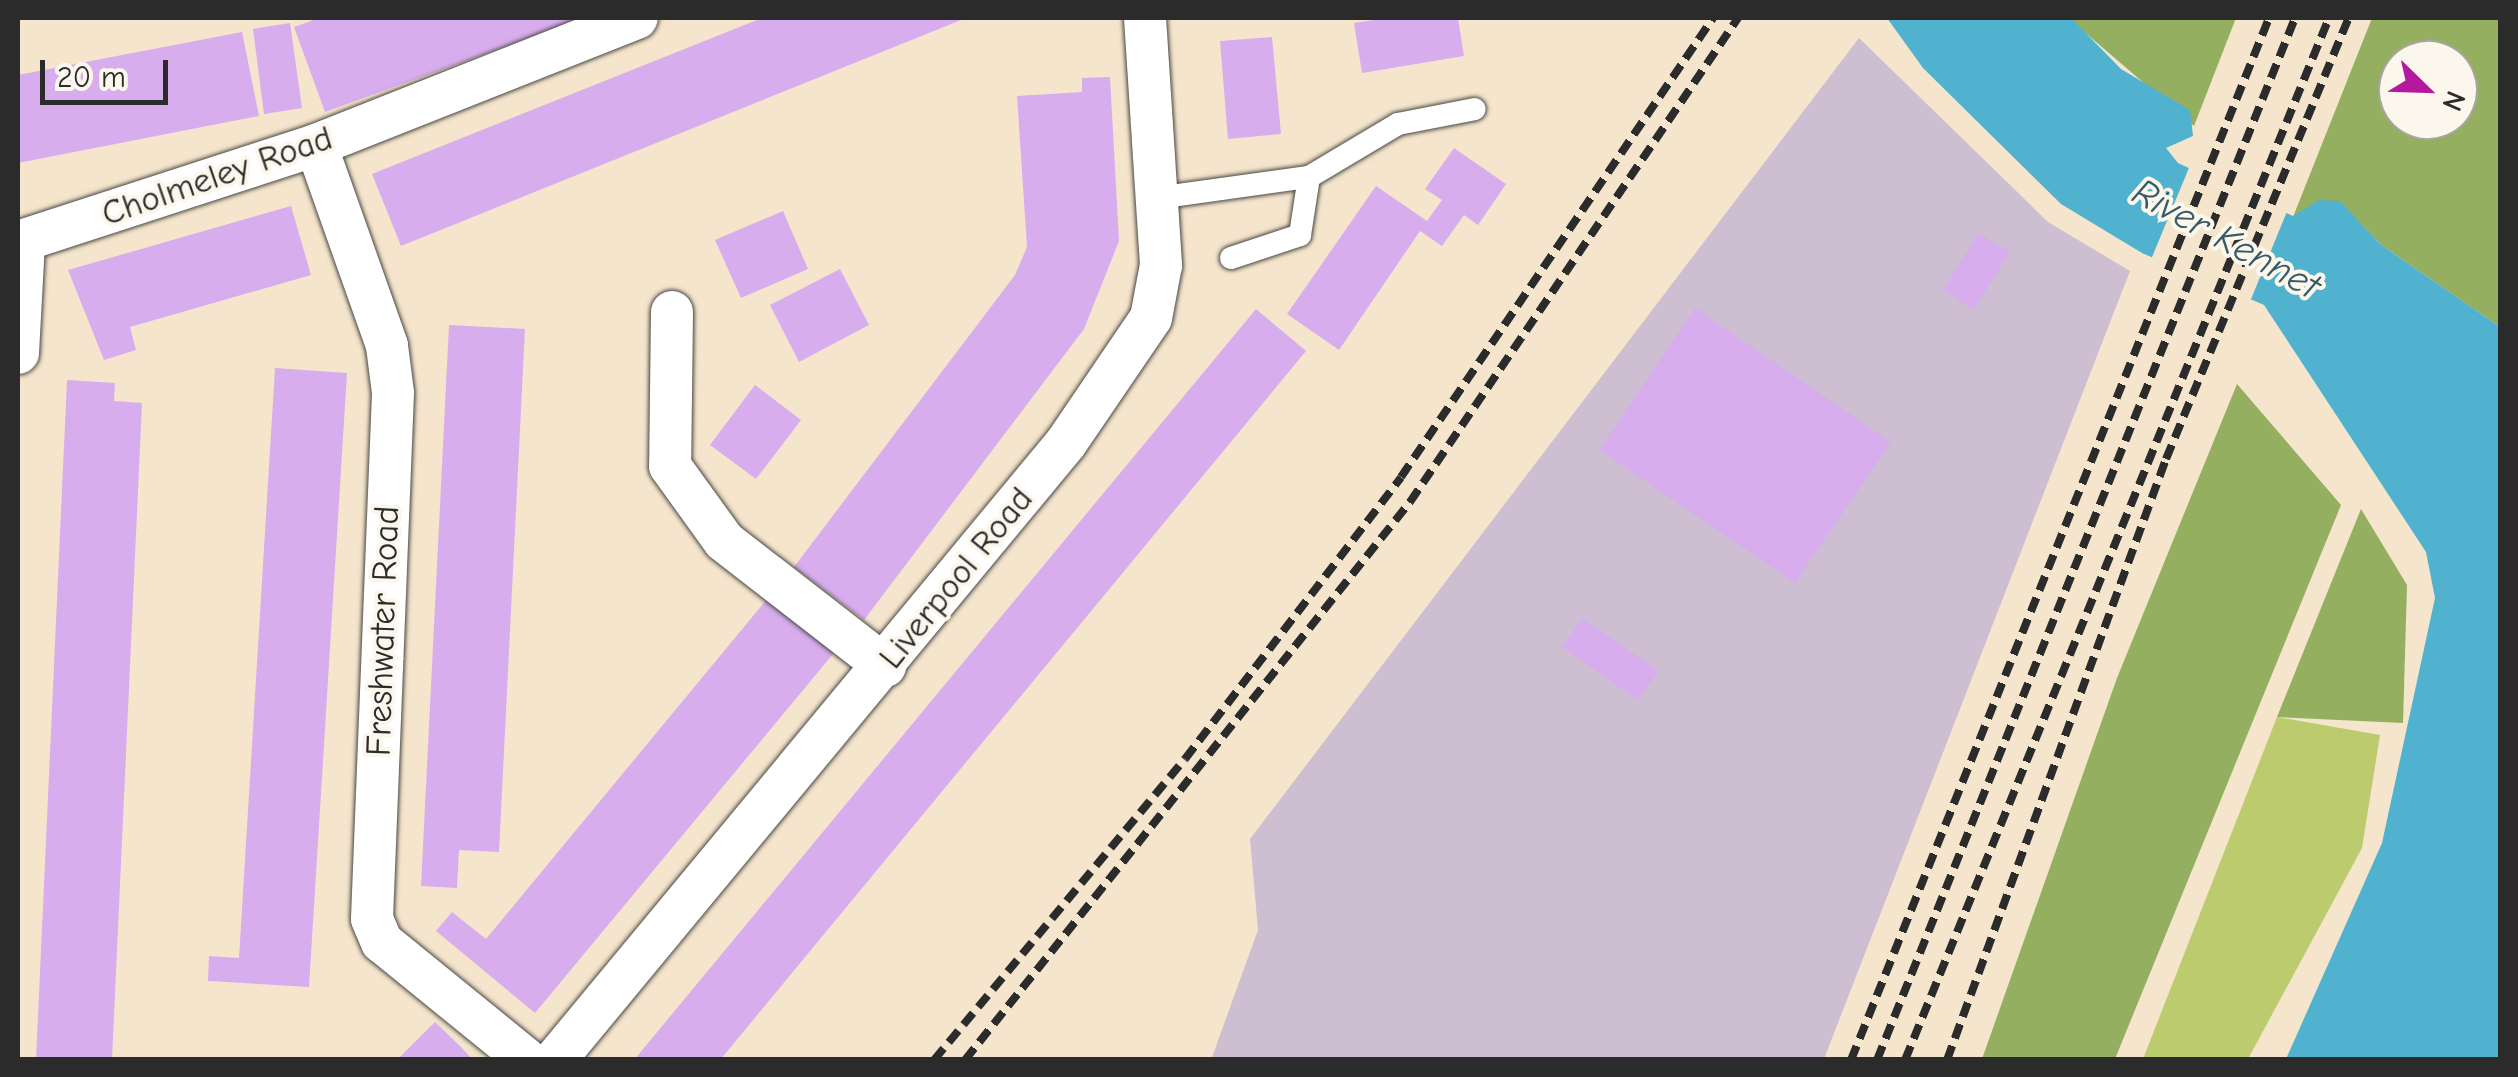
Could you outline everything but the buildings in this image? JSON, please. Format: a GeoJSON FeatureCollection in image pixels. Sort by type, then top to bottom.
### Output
{"type":"FeatureCollection","features":[{"type":"Feature","properties":{"kind":"street","name":"Cholmeley Road"},"geometry":{"type":"LineString","coordinates":[[21,241],[316,144],[637,18]]}},
{"type":"Feature","properties":{"kind":"street","name":"Liverpool Road"},"geometry":{"type":"LineString","coordinates":[[555,1060],[1066,443],[1150,318],[1158,198],[1145,18]]}},
{"type":"Feature","properties":{"kind":"street","name":"Freshwater Road"},"geometry":{"type":"LineString","coordinates":[[316,144],[387,346],[393,393],[372,919],[382,942],[527,1060]]}},
{"type":"Feature","properties":{"kind":"street"},"geometry":{"type":"LineString","coordinates":[[18,354],[21,241]]}},
{"type":"Feature","properties":{"kind":"street"},"geometry":{"type":"LineString","coordinates":[[672,312],[670,466],[724,540],[885,666]]}},
{"type":"Feature","properties":{"kind":"lane"},"geometry":{"type":"LineString","coordinates":[[1158,198],[1309,177],[1398,124],[1475,109]]}},
{"type":"Feature","properties":{"kind":"lane"},"geometry":{"type":"LineString","coordinates":[[1232,258],[1300,236],[1309,177]]}},
{"type":"Feature","properties":{"kind":"shaded area"},"geometry":{"type":"Polygon","coordinates":[[[1859,38],[2048,222],[2130,271],[1824,1059],[1211,1060],[1258,930],[1250,839],[1859,38]]]}},
{"type":"Feature","properties":{"kind":"green space"},"geometry":{"type":"Polygon","coordinates":[[[2068,18],[2236,18],[2194,126],[2068,18]]]}},
{"type":"Feature","properties":{"kind":"green space"},"geometry":{"type":"Polygon","coordinates":[[[2372,18],[2500,18],[2500,327],[2380,244],[2340,202],[2293,217],[2372,18]]]}},
{"type":"Feature","properties":{"kind":"green space"},"geometry":{"type":"Polygon","coordinates":[[[2237,384],[2341,505],[2115,1059],[1982,1059],[2117,678],[2237,384]]]}},
{"type":"Feature","properties":{"kind":"green space"},"geometry":{"type":"Polygon","coordinates":[[[2361,509],[2407,585],[2403,723],[2277,717],[2361,509]]]}},
{"type":"Feature","properties":{"kind":"green space"},"geometry":{"type":"Polygon","coordinates":[[[2277,717],[2380,735],[2362,848],[2248,1059],[2143,1059],[2277,717]]]}},
{"type":"Feature","properties":{"kind":"water","name":"River Kennet"},"geometry":{"type":"Polygon","coordinates":[[[1887,18],[2071,18],[2121,69],[2190,110],[2193,136],[2166,148],[2178,163],[2293,216],[2319,200],[2340,201],[2380,244],[2500,327],[2500,1059],[2286,1059],[2382,843],[2435,598],[2426,552],[2264,305],[2142,253],[2061,204],[1923,68],[1887,18]]]}},
{"type":"Feature","properties":{"kind":"pier"},"geometry":{"type":"Polygon","coordinates":[[[2191,163],[2288,209],[2249,304],[2150,262],[2191,163]]]}},
{"type":"Feature","properties":{"kind":"railway"},"geometry":{"type":"LineString","coordinates":[[934,1060],[1185,759],[1401,477],[1713,18]]}},
{"type":"Feature","properties":{"kind":"railway"},"geometry":{"type":"LineString","coordinates":[[965,1060],[1410,502],[1738,18]]}},
{"type":"Feature","properties":{"kind":"railway"},"geometry":{"type":"LineString","coordinates":[[1851,1060],[2269,18]]}},
{"type":"Feature","properties":{"kind":"railway"},"geometry":{"type":"LineString","coordinates":[[1877,1060],[2295,18]]}},
{"type":"Feature","properties":{"kind":"railway"},"geometry":{"type":"LineString","coordinates":[[1905,1060],[2329,18]]}},
{"type":"Feature","properties":{"kind":"railway"},"geometry":{"type":"LineString","coordinates":[[1947,1060],[2166,459],[2349,18]]}}]}
